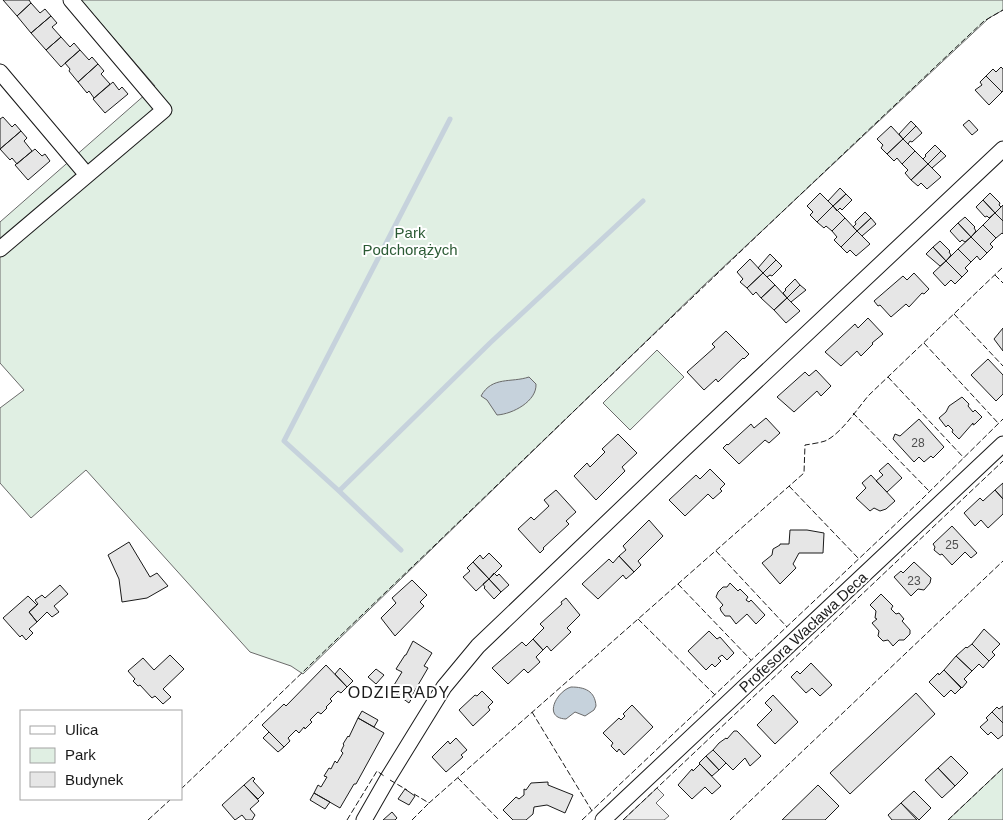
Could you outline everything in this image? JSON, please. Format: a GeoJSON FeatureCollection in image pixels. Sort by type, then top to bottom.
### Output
{"type":"FeatureCollection","features":[{"type":"Feature","properties":{"kind":"street"},"geometry":{"type":"LineString","coordinates":[[1,245],[88,175],[164,110],[71,0]]}},
{"type":"Feature","properties":{"kind":"street"},"geometry":{"type":"LineString","coordinates":[[0,72],[88,175]]}},
{"type":"Feature","properties":{"kind":"street"},"geometry":{"type":"LineString","coordinates":[[364,820],[444,687],[478,646],[684,449],[1003,150]]}},
{"type":"Feature","properties":{"kind":"street","name":"Profesora Wacława Deca"},"geometry":{"type":"LineString","coordinates":[[603,820],[1003,444]]}},
{"type":"Feature","properties":{"kind":"green space","name":"Park Podchorążych"},"geometry":{"type":"Polygon","coordinates":[[[81,0],[1003,0],[1003,10],[989,18],[702,287],[303,674],[291,666],[250,652],[86,470],[31,518],[0,483],[0,408],[24,390],[0,363],[0,222],[155,86],[81,0]]]}},
{"type":"Feature","properties":{"kind":"green space"},"geometry":{"type":"Polygon","coordinates":[[[657,350],[684,377],[630,430],[603,403],[657,350]]]}},
{"type":"Feature","properties":{"kind":"green space"},"geometry":{"type":"Polygon","coordinates":[[[1003,768],[1003,820],[948,820],[1003,768]]]}},
{"type":"Feature","properties":{"kind":"shaded area"},"geometry":{"type":"Polygon","coordinates":[[[529,377],[536,384],[533,396],[523,406],[510,412],[497,415],[487,400],[481,396],[485,390],[496,383],[529,377]]]}},
{"type":"Feature","properties":{"kind":"shaded area"},"geometry":{"type":"Polygon","coordinates":[[[571,687],[585,689],[591,693],[596,706],[594,710],[585,716],[575,712],[566,719],[559,718],[553,709],[554,704],[566,689],[571,687]]]}},
{"type":"Feature","properties":{"kind":"shaded area"},"geometry":{"type":"Polygon","coordinates":[[[657,788],[664,795],[656,803],[669,816],[664,820],[623,820],[657,788]]]}},
{"type":"Feature","properties":{"kind":"building"},"geometry":{"type":"Polygon","coordinates":[[[3,0],[29,0],[31,3],[17,16],[3,0]]]}},
{"type":"Feature","properties":{"kind":"building"},"geometry":{"type":"Polygon","coordinates":[[[31,3],[40,13],[45,9],[51,16],[31,33],[17,16],[31,3]]]}},
{"type":"Feature","properties":{"kind":"building"},"geometry":{"type":"Polygon","coordinates":[[[51,16],[57,23],[52,27],[61,37],[46,50],[31,33],[51,16]]]}},
{"type":"Feature","properties":{"kind":"building"},"geometry":{"type":"Polygon","coordinates":[[[61,37],[70,47],[74,43],[80,50],[61,67],[46,50],[61,37]]]}},
{"type":"Feature","properties":{"kind":"building"},"geometry":{"type":"Polygon","coordinates":[[[80,50],[89,60],[92,57],[98,64],[78,82],[65,63],[80,50]]]}},
{"type":"Feature","properties":{"kind":"building"},"geometry":{"type":"Polygon","coordinates":[[[98,64],[104,71],[101,74],[110,84],[94,98],[78,82],[98,64]]]}},
{"type":"Feature","properties":{"kind":"building"},"geometry":{"type":"Polygon","coordinates":[[[1001,67],[1003,69],[1002,92],[986,76],[993,69],[996,72],[1001,67]]]}},
{"type":"Feature","properties":{"kind":"building"},"geometry":{"type":"Polygon","coordinates":[[[986,76],[1002,92],[989,105],[975,90],[982,85],[980,82],[986,76]]]}},
{"type":"Feature","properties":{"kind":"building"},"geometry":{"type":"Polygon","coordinates":[[[113,82],[119,90],[122,87],[128,94],[105,113],[93,99],[113,82]]]}},
{"type":"Feature","properties":{"kind":"building"},"geometry":{"type":"Polygon","coordinates":[[[3,117],[12,127],[15,124],[21,131],[0,149],[0,119],[3,117]]]}},
{"type":"Feature","properties":{"kind":"building"},"geometry":{"type":"Polygon","coordinates":[[[969,120],[978,130],[972,135],[963,125],[969,120]]]}},
{"type":"Feature","properties":{"kind":"building"},"geometry":{"type":"Polygon","coordinates":[[[911,121],[916,126],[903,139],[899,134],[911,121]]]}},
{"type":"Feature","properties":{"kind":"building"},"geometry":{"type":"Polygon","coordinates":[[[891,126],[903,139],[887,154],[881,148],[883,145],[877,139],[891,126]]]}},
{"type":"Feature","properties":{"kind":"building"},"geometry":{"type":"Polygon","coordinates":[[[916,126],[922,133],[908,144],[903,139],[916,126]]]}},
{"type":"Feature","properties":{"kind":"building"},"geometry":{"type":"Polygon","coordinates":[[[21,131],[27,138],[24,141],[32,151],[17,164],[12,158],[10,160],[0,149],[21,131]]]}},
{"type":"Feature","properties":{"kind":"building"},"geometry":{"type":"Polygon","coordinates":[[[903,139],[915,151],[902,164],[897,158],[894,161],[887,154],[903,139]]]}},
{"type":"Feature","properties":{"kind":"building"},"geometry":{"type":"Polygon","coordinates":[[[935,145],[941,151],[928,164],[923,159],[935,145]]]}},
{"type":"Feature","properties":{"kind":"building"},"geometry":{"type":"Polygon","coordinates":[[[35,149],[42,156],[45,154],[50,161],[28,180],[15,165],[35,149]]]}},
{"type":"Feature","properties":{"kind":"building"},"geometry":{"type":"Polygon","coordinates":[[[915,151],[928,164],[911,180],[905,173],[908,170],[902,164],[915,151]]]}},
{"type":"Feature","properties":{"kind":"building"},"geometry":{"type":"Polygon","coordinates":[[[941,151],[946,156],[932,168],[928,164],[941,151]]]}},
{"type":"Feature","properties":{"kind":"building"},"geometry":{"type":"Polygon","coordinates":[[[928,164],[941,177],[927,189],[921,183],[918,186],[911,180],[928,164]]]}},
{"type":"Feature","properties":{"kind":"building"},"geometry":{"type":"Polygon","coordinates":[[[840,188],[846,194],[833,206],[828,201],[840,188]]]}},
{"type":"Feature","properties":{"kind":"building"},"geometry":{"type":"Polygon","coordinates":[[[820,193],[833,206],[817,222],[810,215],[813,212],[807,206],[820,193]]]}},
{"type":"Feature","properties":{"kind":"building"},"geometry":{"type":"Polygon","coordinates":[[[990,193],[1000,203],[1001,207],[995,213],[983,200],[990,193]]]}},
{"type":"Feature","properties":{"kind":"building"},"geometry":{"type":"Polygon","coordinates":[[[846,194],[852,200],[842,210],[840,208],[837,211],[833,206],[846,194]]]}},
{"type":"Feature","properties":{"kind":"building"},"geometry":{"type":"Polygon","coordinates":[[[983,200],[995,213],[989,218],[985,217],[976,207],[983,200]]]}},
{"type":"Feature","properties":{"kind":"building"},"geometry":{"type":"Polygon","coordinates":[[[1003,205],[1003,221],[995,213],[1003,205]]]}},
{"type":"Feature","properties":{"kind":"building"},"geometry":{"type":"Polygon","coordinates":[[[833,206],[845,218],[832,231],[826,226],[824,228],[817,222],[833,206]]]}},
{"type":"Feature","properties":{"kind":"building"},"geometry":{"type":"Polygon","coordinates":[[[865,212],[871,218],[857,231],[853,227],[856,224],[855,222],[865,212]]]}},
{"type":"Feature","properties":{"kind":"building"},"geometry":{"type":"Polygon","coordinates":[[[995,213],[1003,221],[1003,234],[996,238],[983,225],[995,213]]]}},
{"type":"Feature","properties":{"kind":"building"},"geometry":{"type":"Polygon","coordinates":[[[965,217],[975,227],[976,231],[971,237],[958,223],[965,217]]]}},
{"type":"Feature","properties":{"kind":"building"},"geometry":{"type":"Polygon","coordinates":[[[845,218],[857,231],[841,247],[834,240],[837,237],[832,231],[845,218]]]}},
{"type":"Feature","properties":{"kind":"building"},"geometry":{"type":"Polygon","coordinates":[[[871,218],[876,224],[862,236],[857,231],[871,218]]]}},
{"type":"Feature","properties":{"kind":"building"},"geometry":{"type":"Polygon","coordinates":[[[958,223],[971,237],[965,242],[962,240],[960,242],[950,231],[958,223]]]}},
{"type":"Feature","properties":{"kind":"building"},"geometry":{"type":"Polygon","coordinates":[[[983,225],[996,238],[990,244],[993,247],[987,253],[971,237],[983,225]]]}},
{"type":"Feature","properties":{"kind":"building"},"geometry":{"type":"Polygon","coordinates":[[[857,231],[870,244],[856,256],[850,250],[847,253],[841,247],[857,231]]]}},
{"type":"Feature","properties":{"kind":"building"},"geometry":{"type":"Polygon","coordinates":[[[971,237],[987,253],[980,260],[977,256],[971,262],[958,249],[971,237]]]}},
{"type":"Feature","properties":{"kind":"building"},"geometry":{"type":"Polygon","coordinates":[[[940,241],[950,251],[951,255],[946,261],[933,247],[940,241]]]}},
{"type":"Feature","properties":{"kind":"building"},"geometry":{"type":"Polygon","coordinates":[[[933,247],[946,261],[940,266],[926,254],[933,247]]]}},
{"type":"Feature","properties":{"kind":"building"},"geometry":{"type":"Polygon","coordinates":[[[958,249],[971,262],[965,268],[968,271],[962,277],[946,261],[958,249]]]}},
{"type":"Feature","properties":{"kind":"building"},"geometry":{"type":"Polygon","coordinates":[[[770,254],[776,260],[763,273],[758,268],[770,254]]]}},
{"type":"Feature","properties":{"kind":"building"},"geometry":{"type":"Polygon","coordinates":[[[750,259],[763,273],[747,288],[740,282],[743,279],[737,272],[750,259]]]}},
{"type":"Feature","properties":{"kind":"building"},"geometry":{"type":"Polygon","coordinates":[[[776,260],[782,266],[772,276],[767,277],[763,273],[776,260]]]}},
{"type":"Feature","properties":{"kind":"building"},"geometry":{"type":"Polygon","coordinates":[[[946,261],[962,277],[955,284],[951,280],[945,286],[933,273],[946,261]]]}},
{"type":"Feature","properties":{"kind":"building"},"geometry":{"type":"Polygon","coordinates":[[[763,273],[775,285],[761,298],[756,292],[753,295],[747,288],[763,273]]]}},
{"type":"Feature","properties":{"kind":"building"},"geometry":{"type":"Polygon","coordinates":[[[914,273],[929,289],[924,294],[922,293],[909,307],[906,304],[891,317],[874,301],[903,276],[907,280],[914,273]]]}},
{"type":"Feature","properties":{"kind":"building"},"geometry":{"type":"Polygon","coordinates":[[[795,279],[800,285],[787,298],[783,293],[795,279]]]}},
{"type":"Feature","properties":{"kind":"building"},"geometry":{"type":"Polygon","coordinates":[[[775,285],[787,298],[774,310],[761,298],[775,285]]]}},
{"type":"Feature","properties":{"kind":"building"},"geometry":{"type":"Polygon","coordinates":[[[800,285],[806,290],[791,302],[787,298],[800,285]]]}},
{"type":"Feature","properties":{"kind":"building"},"geometry":{"type":"Polygon","coordinates":[[[787,298],[800,311],[786,323],[774,310],[787,298]]]}},
{"type":"Feature","properties":{"kind":"building"},"geometry":{"type":"Polygon","coordinates":[[[868,318],[883,334],[861,356],[857,351],[841,366],[825,352],[855,324],[858,328],[868,318]]]}},
{"type":"Feature","properties":{"kind":"building"},"geometry":{"type":"Polygon","coordinates":[[[1003,328],[1003,351],[994,339],[1003,328]]]}},
{"type":"Feature","properties":{"kind":"building"},"geometry":{"type":"Polygon","coordinates":[[[726,331],[749,354],[718,382],[716,379],[704,390],[687,372],[715,347],[712,344],[726,331]]]}},
{"type":"Feature","properties":{"kind":"building"},"geometry":{"type":"Polygon","coordinates":[[[988,359],[1003,375],[1003,394],[996,401],[971,375],[988,359]]]}},
{"type":"Feature","properties":{"kind":"building"},"geometry":{"type":"Polygon","coordinates":[[[816,370],[831,386],[821,396],[817,391],[794,412],[777,397],[805,372],[809,376],[816,370]]]}},
{"type":"Feature","properties":{"kind":"building"},"geometry":{"type":"Polygon","coordinates":[[[962,397],[969,404],[968,406],[973,412],[975,410],[982,417],[973,425],[973,423],[959,439],[952,432],[953,430],[948,425],[946,427],[939,418],[946,412],[949,406],[962,397]]]}},
{"type":"Feature","properties":{"kind":"building"},"geometry":{"type":"Polygon","coordinates":[[[766,418],[780,433],[769,443],[765,440],[739,464],[723,448],[751,424],[754,428],[766,418]]]}},
{"type":"Feature","properties":{"kind":"building"},"geometry":{"type":"Polygon","coordinates":[[[919,419],[944,447],[933,458],[931,456],[924,462],[919,457],[914,462],[893,439],[895,434],[900,436],[919,419]]]}},
{"type":"Feature","properties":{"kind":"building"},"geometry":{"type":"Polygon","coordinates":[[[618,434],[637,453],[622,467],[625,471],[596,500],[574,476],[587,463],[590,467],[605,452],[602,449],[618,434]]]}},
{"type":"Feature","properties":{"kind":"building"},"geometry":{"type":"Polygon","coordinates":[[[888,463],[902,478],[887,492],[876,481],[883,475],[879,471],[888,463]]]}},
{"type":"Feature","properties":{"kind":"building"},"geometry":{"type":"Polygon","coordinates":[[[710,469],[725,484],[720,489],[722,491],[713,499],[708,494],[685,516],[669,500],[696,475],[700,479],[710,469]]]}},
{"type":"Feature","properties":{"kind":"building"},"geometry":{"type":"Polygon","coordinates":[[[871,475],[895,501],[886,509],[880,511],[874,508],[870,511],[856,498],[866,488],[862,483],[871,475]]]}},
{"type":"Feature","properties":{"kind":"building"},"geometry":{"type":"Polygon","coordinates":[[[1003,483],[1003,499],[995,490],[1003,483]]]}},
{"type":"Feature","properties":{"kind":"building"},"geometry":{"type":"Polygon","coordinates":[[[556,490],[576,512],[566,521],[569,524],[540,553],[518,529],[531,517],[534,520],[549,506],[544,500],[556,490]]]}},
{"type":"Feature","properties":{"kind":"building"},"geometry":{"type":"Polygon","coordinates":[[[995,490],[1003,499],[1003,514],[988,528],[981,520],[975,526],[964,513],[980,498],[983,501],[995,490]]]}},
{"type":"Feature","properties":{"kind":"building"},"geometry":{"type":"Polygon","coordinates":[[[649,520],[663,536],[638,561],[641,565],[634,572],[619,556],[626,550],[623,546],[649,520]]]}},
{"type":"Feature","properties":{"kind":"building"},"geometry":{"type":"Polygon","coordinates":[[[952,526],[977,553],[971,558],[965,552],[952,565],[942,554],[940,555],[934,550],[933,544],[952,526]]]}},
{"type":"Feature","properties":{"kind":"building"},"geometry":{"type":"Polygon","coordinates":[[[790,530],[824,533],[823,553],[799,553],[793,564],[796,568],[780,584],[762,563],[772,555],[773,549],[780,544],[789,544],[790,530]]]}},
{"type":"Feature","properties":{"kind":"building"},"geometry":{"type":"Polygon","coordinates":[[[129,542],[150,577],[157,573],[168,586],[147,598],[122,602],[119,579],[108,555],[129,542]]]}},
{"type":"Feature","properties":{"kind":"building"},"geometry":{"type":"Polygon","coordinates":[[[489,553],[502,566],[489,579],[473,562],[480,555],[483,559],[489,553]]]}},
{"type":"Feature","properties":{"kind":"building"},"geometry":{"type":"Polygon","coordinates":[[[619,556],[634,572],[626,579],[623,575],[598,599],[582,584],[609,559],[613,563],[619,556]]]}},
{"type":"Feature","properties":{"kind":"building"},"geometry":{"type":"Polygon","coordinates":[[[473,562],[489,579],[476,591],[463,577],[470,571],[467,568],[473,562]]]}},
{"type":"Feature","properties":{"kind":"building"},"geometry":{"type":"Polygon","coordinates":[[[914,562],[931,578],[930,583],[924,590],[918,589],[911,596],[894,577],[901,571],[903,573],[914,562]]]}},
{"type":"Feature","properties":{"kind":"building"},"geometry":{"type":"Polygon","coordinates":[[[494,573],[497,576],[499,574],[509,585],[501,592],[489,579],[494,573]]]}},
{"type":"Feature","properties":{"kind":"building"},"geometry":{"type":"Polygon","coordinates":[[[489,579],[501,592],[494,599],[484,588],[483,584],[489,579]]]}},
{"type":"Feature","properties":{"kind":"building"},"geometry":{"type":"Polygon","coordinates":[[[412,580],[427,595],[420,602],[424,606],[395,636],[381,618],[396,603],[392,598],[412,580]]]}},
{"type":"Feature","properties":{"kind":"building"},"geometry":{"type":"Polygon","coordinates":[[[730,583],[738,591],[740,589],[748,597],[746,600],[749,602],[751,600],[765,615],[756,624],[747,614],[736,624],[730,616],[725,616],[721,611],[720,608],[723,605],[716,597],[723,587],[727,587],[730,583]]]}},
{"type":"Feature","properties":{"kind":"building"},"geometry":{"type":"Polygon","coordinates":[[[60,585],[68,594],[54,606],[59,612],[52,617],[47,612],[37,622],[29,612],[38,604],[35,600],[42,595],[45,598],[60,585]]]}},
{"type":"Feature","properties":{"kind":"building"},"geometry":{"type":"Polygon","coordinates":[[[881,594],[893,606],[891,609],[896,614],[899,613],[904,619],[902,621],[910,630],[910,634],[904,640],[899,640],[893,646],[888,640],[883,641],[878,636],[879,631],[872,623],[877,619],[875,618],[876,611],[870,605],[881,594]]]}},
{"type":"Feature","properties":{"kind":"building"},"geometry":{"type":"Polygon","coordinates":[[[28,596],[37,605],[29,612],[37,622],[29,629],[33,633],[26,640],[22,635],[20,637],[3,618],[28,596]]]}},
{"type":"Feature","properties":{"kind":"building"},"geometry":{"type":"Polygon","coordinates":[[[566,598],[580,615],[567,628],[571,632],[551,651],[547,646],[543,650],[533,639],[544,628],[540,624],[566,598]]]}},
{"type":"Feature","properties":{"kind":"building"},"geometry":{"type":"Polygon","coordinates":[[[984,629],[1000,644],[992,652],[995,655],[989,661],[972,644],[984,629]]]}},
{"type":"Feature","properties":{"kind":"building"},"geometry":{"type":"Polygon","coordinates":[[[709,631],[717,639],[720,637],[734,653],[727,660],[722,655],[718,658],[721,661],[715,667],[712,664],[706,670],[688,651],[709,631]]]}},
{"type":"Feature","properties":{"kind":"building"},"geometry":{"type":"Polygon","coordinates":[[[533,639],[543,650],[536,657],[540,662],[528,673],[524,669],[508,684],[492,668],[522,642],[526,646],[533,639]]]}},
{"type":"Feature","properties":{"kind":"building"},"geometry":{"type":"Polygon","coordinates":[[[413,641],[432,653],[424,666],[428,668],[409,703],[391,690],[402,672],[396,669],[413,641]]]}},
{"type":"Feature","properties":{"kind":"building"},"geometry":{"type":"Polygon","coordinates":[[[972,644],[989,661],[983,668],[979,664],[972,671],[956,656],[972,644]]]}},
{"type":"Feature","properties":{"kind":"building"},"geometry":{"type":"Polygon","coordinates":[[[170,655],[184,669],[163,689],[171,697],[163,704],[155,696],[152,698],[140,685],[138,686],[128,671],[143,658],[154,670],[170,655]]]}},
{"type":"Feature","properties":{"kind":"building"},"geometry":{"type":"Polygon","coordinates":[[[956,656],[972,671],[964,679],[967,682],[962,688],[944,670],[956,656]]]}},
{"type":"Feature","properties":{"kind":"building"},"geometry":{"type":"Polygon","coordinates":[[[811,663],[832,685],[820,696],[812,688],[806,693],[791,677],[797,671],[800,674],[811,663]]]}},
{"type":"Feature","properties":{"kind":"building"},"geometry":{"type":"Polygon","coordinates":[[[326,665],[347,687],[341,693],[338,691],[330,699],[332,701],[327,708],[321,714],[318,712],[305,729],[304,727],[299,733],[296,730],[288,738],[290,741],[284,747],[262,725],[284,704],[286,706],[326,665]]]}},
{"type":"Feature","properties":{"kind":"building"},"geometry":{"type":"Polygon","coordinates":[[[340,668],[353,681],[347,687],[335,674],[340,668]]]}},
{"type":"Feature","properties":{"kind":"building"},"geometry":{"type":"Polygon","coordinates":[[[376,669],[384,675],[376,684],[368,677],[376,669]]]}},
{"type":"Feature","properties":{"kind":"building"},"geometry":{"type":"Polygon","coordinates":[[[944,670],[961,688],[955,694],[951,690],[944,697],[929,682],[944,670]]]}},
{"type":"Feature","properties":{"kind":"building"},"geometry":{"type":"Polygon","coordinates":[[[482,691],[493,702],[488,707],[490,710],[473,726],[459,710],[482,691]]]}},
{"type":"Feature","properties":{"kind":"building"},"geometry":{"type":"Polygon","coordinates":[[[916,693],[935,714],[850,794],[830,773],[916,693]]]}},
{"type":"Feature","properties":{"kind":"building"},"geometry":{"type":"Polygon","coordinates":[[[773,695],[798,722],[775,744],[757,725],[772,710],[765,703],[773,695]]]}},
{"type":"Feature","properties":{"kind":"building"},"geometry":{"type":"Polygon","coordinates":[[[632,705],[653,727],[624,755],[619,749],[617,752],[611,746],[613,743],[603,733],[619,718],[621,720],[625,716],[623,714],[632,705]]]}},
{"type":"Feature","properties":{"kind":"building"},"geometry":{"type":"Polygon","coordinates":[[[1003,706],[1003,723],[992,712],[997,707],[999,709],[1003,706]]]}},
{"type":"Feature","properties":{"kind":"building"},"geometry":{"type":"Polygon","coordinates":[[[362,711],[378,720],[374,727],[358,718],[362,711]]]}},
{"type":"Feature","properties":{"kind":"building"},"geometry":{"type":"Polygon","coordinates":[[[992,712],[1003,723],[1003,735],[998,739],[991,732],[988,735],[980,727],[988,720],[986,718],[992,712]]]}},
{"type":"Feature","properties":{"kind":"building"},"geometry":{"type":"Polygon","coordinates":[[[358,718],[384,733],[356,784],[354,784],[340,808],[314,793],[318,785],[321,787],[327,777],[324,776],[329,768],[331,769],[335,761],[337,763],[343,753],[341,751],[343,744],[349,737],[358,718]]]}},
{"type":"Feature","properties":{"kind":"building"},"geometry":{"type":"Polygon","coordinates":[[[734,731],[737,731],[761,756],[750,766],[745,758],[733,770],[713,750],[734,731]]]}},
{"type":"Feature","properties":{"kind":"building"},"geometry":{"type":"Polygon","coordinates":[[[269,732],[284,747],[278,752],[263,738],[269,732]]]}},
{"type":"Feature","properties":{"kind":"building"},"geometry":{"type":"Polygon","coordinates":[[[456,738],[467,750],[461,755],[463,757],[446,772],[432,757],[448,741],[450,744],[456,738]]]}},
{"type":"Feature","properties":{"kind":"building"},"geometry":{"type":"Polygon","coordinates":[[[713,750],[726,763],[719,770],[706,756],[713,750]]]}},
{"type":"Feature","properties":{"kind":"building"},"geometry":{"type":"Polygon","coordinates":[[[706,756],[719,770],[712,776],[699,763],[706,756]]]}},
{"type":"Feature","properties":{"kind":"building"},"geometry":{"type":"Polygon","coordinates":[[[951,756],[968,773],[955,786],[938,768],[951,756]]]}},
{"type":"Feature","properties":{"kind":"building"},"geometry":{"type":"Polygon","coordinates":[[[700,764],[721,786],[712,794],[705,787],[692,799],[678,785],[692,769],[693,771],[700,764]]]}},
{"type":"Feature","properties":{"kind":"building"},"geometry":{"type":"Polygon","coordinates":[[[938,768],[955,786],[942,798],[925,780],[938,768]]]}},
{"type":"Feature","properties":{"kind":"building"},"geometry":{"type":"Polygon","coordinates":[[[253,777],[255,779],[253,781],[264,793],[258,799],[244,785],[253,777]]]}},
{"type":"Feature","properties":{"kind":"building"},"geometry":{"type":"Polygon","coordinates":[[[548,782],[548,785],[573,795],[565,813],[547,805],[534,807],[533,814],[526,820],[513,820],[503,810],[516,797],[519,799],[524,795],[524,789],[526,790],[531,783],[548,782]]]}},
{"type":"Feature","properties":{"kind":"building"},"geometry":{"type":"Polygon","coordinates":[[[244,785],[259,801],[250,809],[255,815],[252,820],[246,820],[242,815],[235,820],[222,805],[244,785]]]}},
{"type":"Feature","properties":{"kind":"building"},"geometry":{"type":"Polygon","coordinates":[[[818,785],[839,806],[825,820],[782,820],[818,785]]]}},
{"type":"Feature","properties":{"kind":"building"},"geometry":{"type":"Polygon","coordinates":[[[405,789],[415,796],[409,805],[398,799],[405,789]]]}},
{"type":"Feature","properties":{"kind":"building"},"geometry":{"type":"Polygon","coordinates":[[[914,791],[931,808],[919,820],[901,803],[914,791]]]}},
{"type":"Feature","properties":{"kind":"building"},"geometry":{"type":"Polygon","coordinates":[[[314,793],[330,802],[325,809],[310,800],[314,793]]]}},
{"type":"Feature","properties":{"kind":"building"},"geometry":{"type":"Polygon","coordinates":[[[901,803],[917,820],[892,820],[888,815],[901,803]]]}},
{"type":"Feature","properties":{"kind":"building"},"geometry":{"type":"Polygon","coordinates":[[[392,812],[397,818],[395,820],[383,820],[392,812]]]}},
{"type":"Feature","properties":{"kind":"waterway"},"geometry":{"type":"LineString","coordinates":[[339,491],[284,441],[450,119]]}},
{"type":"Feature","properties":{"kind":"waterway"},"geometry":{"type":"LineString","coordinates":[[401,550],[339,491],[490,343],[643,201]]}},
{"type":"Feature","properties":{"kind":"fence"},"geometry":{"type":"LineString","coordinates":[[182,788],[846,151],[984,21],[1003,10]]}},
{"type":"Feature","properties":{"kind":"fence"},"geometry":{"type":"LineString","coordinates":[[414,794],[429,803],[804,473],[805,445],[825,441],[837,433],[869,395],[1003,267]]}},
{"type":"Feature","properties":{"kind":"fence"},"geometry":{"type":"LineString","coordinates":[[995,275],[1003,283]]}},
{"type":"Feature","properties":{"kind":"fence"},"geometry":{"type":"LineString","coordinates":[[954,314],[1003,366]]}},
{"type":"Feature","properties":{"kind":"fence"},"geometry":{"type":"LineString","coordinates":[[924,343],[999,424]]}},
{"type":"Feature","properties":{"kind":"fence"},"geometry":{"type":"LineString","coordinates":[[888,377],[964,458]]}},
{"type":"Feature","properties":{"kind":"fence"},"geometry":{"type":"LineString","coordinates":[[853,413],[929,491]]}},
{"type":"Feature","properties":{"kind":"fence"},"geometry":{"type":"LineString","coordinates":[[582,820],[919,502],[1003,419]]}},
{"type":"Feature","properties":{"kind":"fence"},"geometry":{"type":"LineString","coordinates":[[623,820],[1003,461]]}},
{"type":"Feature","properties":{"kind":"fence"},"geometry":{"type":"LineString","coordinates":[[789,486],[858,558]]}},
{"type":"Feature","properties":{"kind":"fence"},"geometry":{"type":"LineString","coordinates":[[716,551],[787,627]]}},
{"type":"Feature","properties":{"kind":"fence"},"geometry":{"type":"LineString","coordinates":[[730,820],[1003,561]]}},
{"type":"Feature","properties":{"kind":"fence"},"geometry":{"type":"LineString","coordinates":[[678,584],[751,660]]}},
{"type":"Feature","properties":{"kind":"fence"},"geometry":{"type":"LineString","coordinates":[[638,619],[715,695]]}},
{"type":"Feature","properties":{"kind":"fence"},"geometry":{"type":"LineString","coordinates":[[532,712],[592,811]]}},
{"type":"Feature","properties":{"kind":"fence"},"geometry":{"type":"LineString","coordinates":[[948,820],[1003,768]]}},
{"type":"Feature","properties":{"kind":"fence"},"geometry":{"type":"LineString","coordinates":[[347,820],[377,771],[384,776]]}},
{"type":"Feature","properties":{"kind":"fence"},"geometry":{"type":"LineString","coordinates":[[458,778],[499,820]]}},
{"type":"Feature","properties":{"kind":"fence"},"geometry":{"type":"LineString","coordinates":[[390,780],[407,790]]}},
{"type":"Feature","properties":{"kind":"fence"},"geometry":{"type":"LineString","coordinates":[[148,820],[170,800]]}},
{"type":"Feature","properties":{"kind":"fence"},"geometry":{"type":"LineString","coordinates":[[412,820],[429,803]]}},
{"type":"Feature","properties":{"kind":"district","name":"ODZIERADY"},"geometry":{"type":"Point","coordinates":[399,692]}}]}
